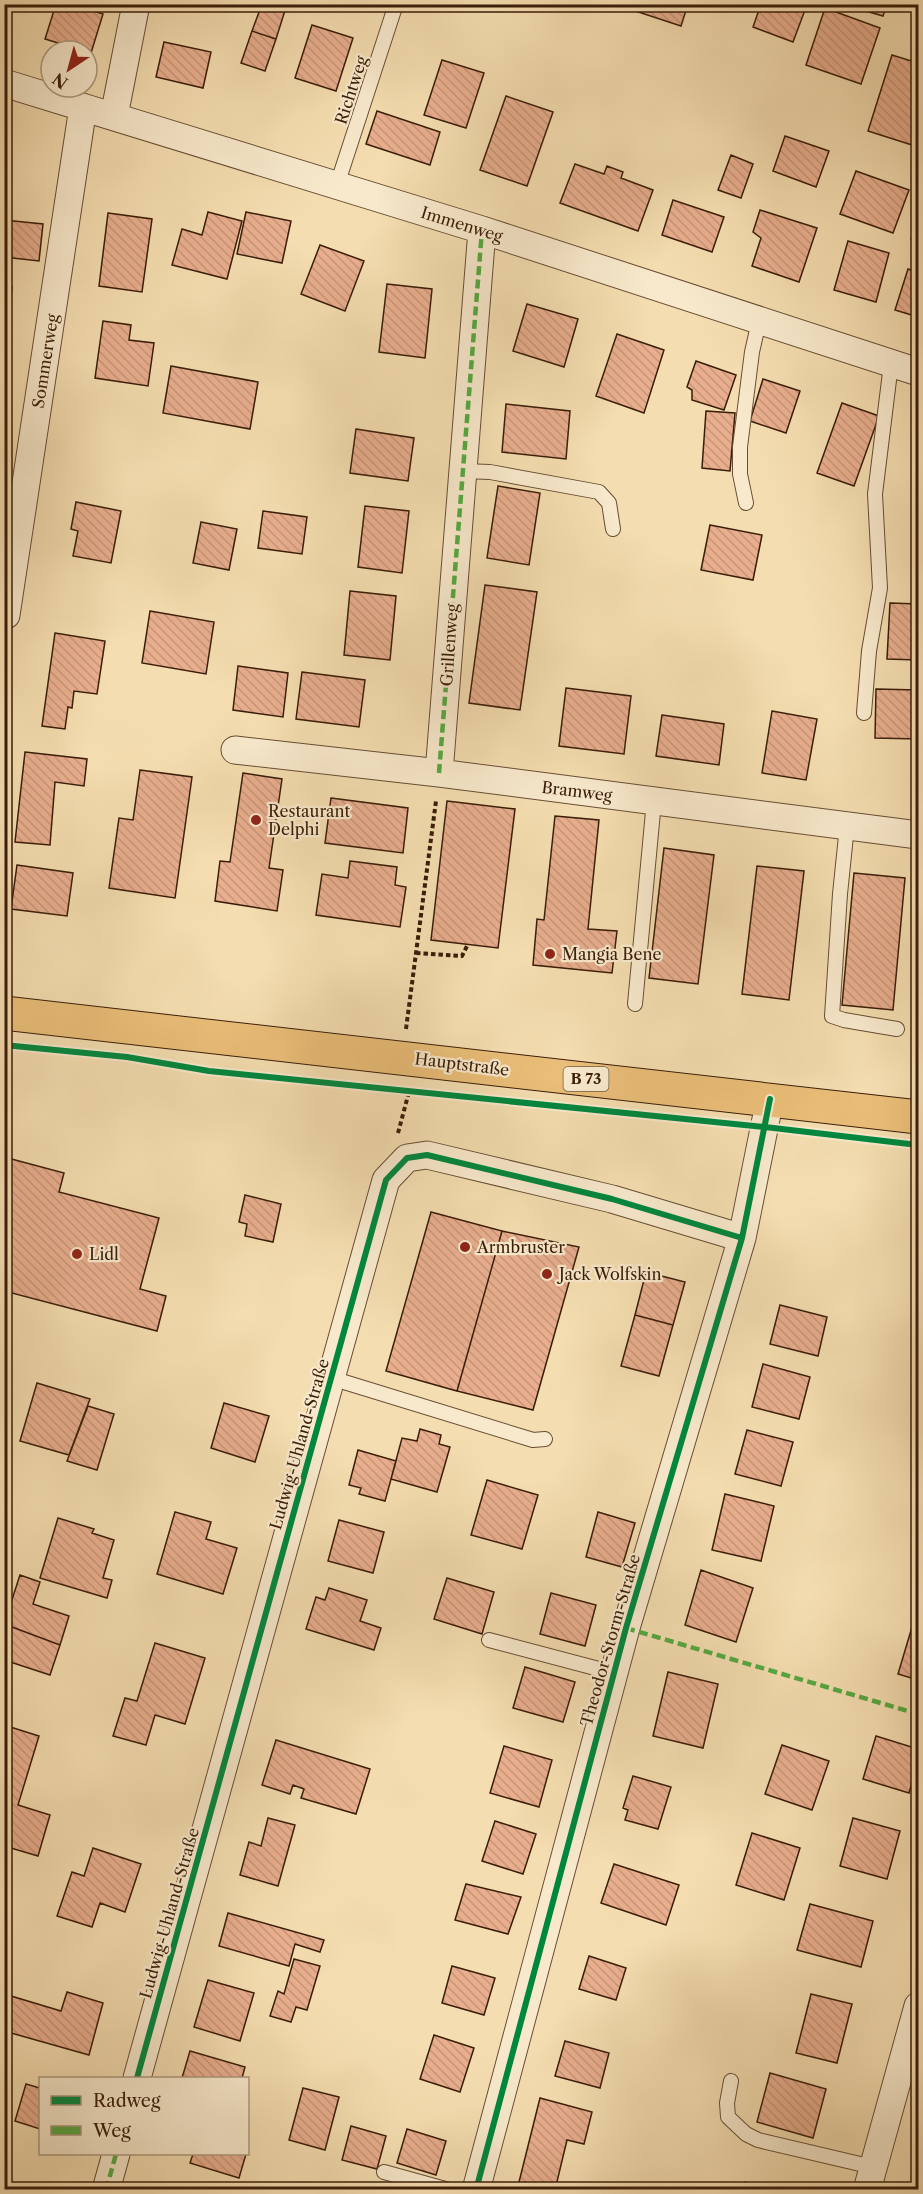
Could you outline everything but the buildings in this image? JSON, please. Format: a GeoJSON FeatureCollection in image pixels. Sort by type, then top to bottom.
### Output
{"type":"FeatureCollection","features":[{"type":"Feature","properties":{"kind":"main road","name":"Hauptstraße"},"geometry":{"type":"LineString","coordinates":[[4,1012],[918,1117]]}},
{"type":"Feature","properties":{"kind":"street"},"geometry":{"type":"LineString","coordinates":[[114,116],[136,4]]}},
{"type":"Feature","properties":{"kind":"street","name":"Immenweg"},"geometry":{"type":"LineString","coordinates":[[4,82],[482,230],[918,372]]}},
{"type":"Feature","properties":{"kind":"street","name":"Sommerweg"},"geometry":{"type":"LineString","coordinates":[[6,615],[83,107]]}},
{"type":"Feature","properties":{"kind":"street","name":"Grillenweg"},"geometry":{"type":"LineString","coordinates":[[439,773],[482,230]]}},
{"type":"Feature","properties":{"kind":"street","name":"Bramweg"},"geometry":{"type":"LineString","coordinates":[[235,750],[439,773],[918,835]]}},
{"type":"Feature","properties":{"kind":"street","name":"Theodor-Storm-Straße"},"geometry":{"type":"LineString","coordinates":[[476,2190],[614,1673],[742,1238],[770,1099]]}},
{"type":"Feature","properties":{"kind":"street","name":"Ludwig-Uhland-Straße"},"geometry":{"type":"LineString","coordinates":[[138,2077],[386,1180],[407,1158],[427,1155],[612,1199],[742,1238]]}},
{"type":"Feature","properties":{"kind":"street"},"geometry":{"type":"LineString","coordinates":[[870,2178],[918,2006]]}},
{"type":"Feature","properties":{"kind":"street"},"geometry":{"type":"LineString","coordinates":[[106,2190],[116,2155]]}},
{"type":"Feature","properties":{"kind":"lane","name":"Richtweg"},"geometry":{"type":"LineString","coordinates":[[338,185],[396,4]]}},
{"type":"Feature","properties":{"kind":"lane"},"geometry":{"type":"LineString","coordinates":[[746,503],[740,474],[740,447],[752,352],[759,321]]}},
{"type":"Feature","properties":{"kind":"lane"},"geometry":{"type":"LineString","coordinates":[[864,713],[869,651],[880,588],[875,494],[891,363]]}},
{"type":"Feature","properties":{"kind":"lane"},"geometry":{"type":"LineString","coordinates":[[463,471],[490,472],[599,492],[609,502],[613,529]]}},
{"type":"Feature","properties":{"kind":"lane"},"geometry":{"type":"LineString","coordinates":[[635,1004],[654,801]]}},
{"type":"Feature","properties":{"kind":"lane"},"geometry":{"type":"LineString","coordinates":[[847,826],[832,1016],[897,1029]]}},
{"type":"Feature","properties":{"kind":"lane"},"geometry":{"type":"LineString","coordinates":[[332,1378],[533,1440],[545,1439]]}},
{"type":"Feature","properties":{"kind":"lane"},"geometry":{"type":"LineString","coordinates":[[489,1640],[614,1673]]}},
{"type":"Feature","properties":{"kind":"lane"},"geometry":{"type":"LineString","coordinates":[[731,2081],[727,2103],[728,2117],[746,2134],[870,2178]]}},
{"type":"Feature","properties":{"kind":"lane"},"geometry":{"type":"LineString","coordinates":[[384,2172],[449,2190]]}},
{"type":"Feature","properties":{"kind":"path"},"geometry":{"type":"LineString","coordinates":[[398,1136],[410,1058],[416,953],[439,773]]}},
{"type":"Feature","properties":{"kind":"path"},"geometry":{"type":"LineString","coordinates":[[416,953],[462,956],[468,944]]}},
{"type":"Feature","properties":{"kind":"marked path"},"geometry":{"type":"LineString","coordinates":[[439,773],[482,230]]}},
{"type":"Feature","properties":{"kind":"marked path"},"geometry":{"type":"LineString","coordinates":[[626,1628],[918,1714]]}},
{"type":"Feature","properties":{"kind":"marked path"},"geometry":{"type":"LineString","coordinates":[[106,2190],[116,2155]]}},
{"type":"Feature","properties":{"kind":"cycle path"},"geometry":{"type":"LineString","coordinates":[[4,1045],[127,1057],[209,1071],[765,1127],[918,1145]]}},
{"type":"Feature","properties":{"kind":"cycle path"},"geometry":{"type":"LineString","coordinates":[[476,2190],[626,1628],[742,1238],[770,1099]]}},
{"type":"Feature","properties":{"kind":"cycle path"},"geometry":{"type":"LineString","coordinates":[[137,2077],[386,1180],[407,1158],[427,1155],[612,1199],[742,1238]]}},
{"type":"Feature","properties":{"kind":"place","name":"Restaurant Delphi"},"geometry":{"type":"Point","coordinates":[256,820]}},
{"type":"Feature","properties":{"kind":"place","name":"Mangia Bene"},"geometry":{"type":"Point","coordinates":[550,954]}},
{"type":"Feature","properties":{"kind":"place","name":"Armbruster"},"geometry":{"type":"Point","coordinates":[465,1247]}},
{"type":"Feature","properties":{"kind":"place","name":"Lidl"},"geometry":{"type":"Point","coordinates":[77,1254]}},
{"type":"Feature","properties":{"kind":"place","name":"Jack Wolfskin"},"geometry":{"type":"Point","coordinates":[547,1274]}}]}
